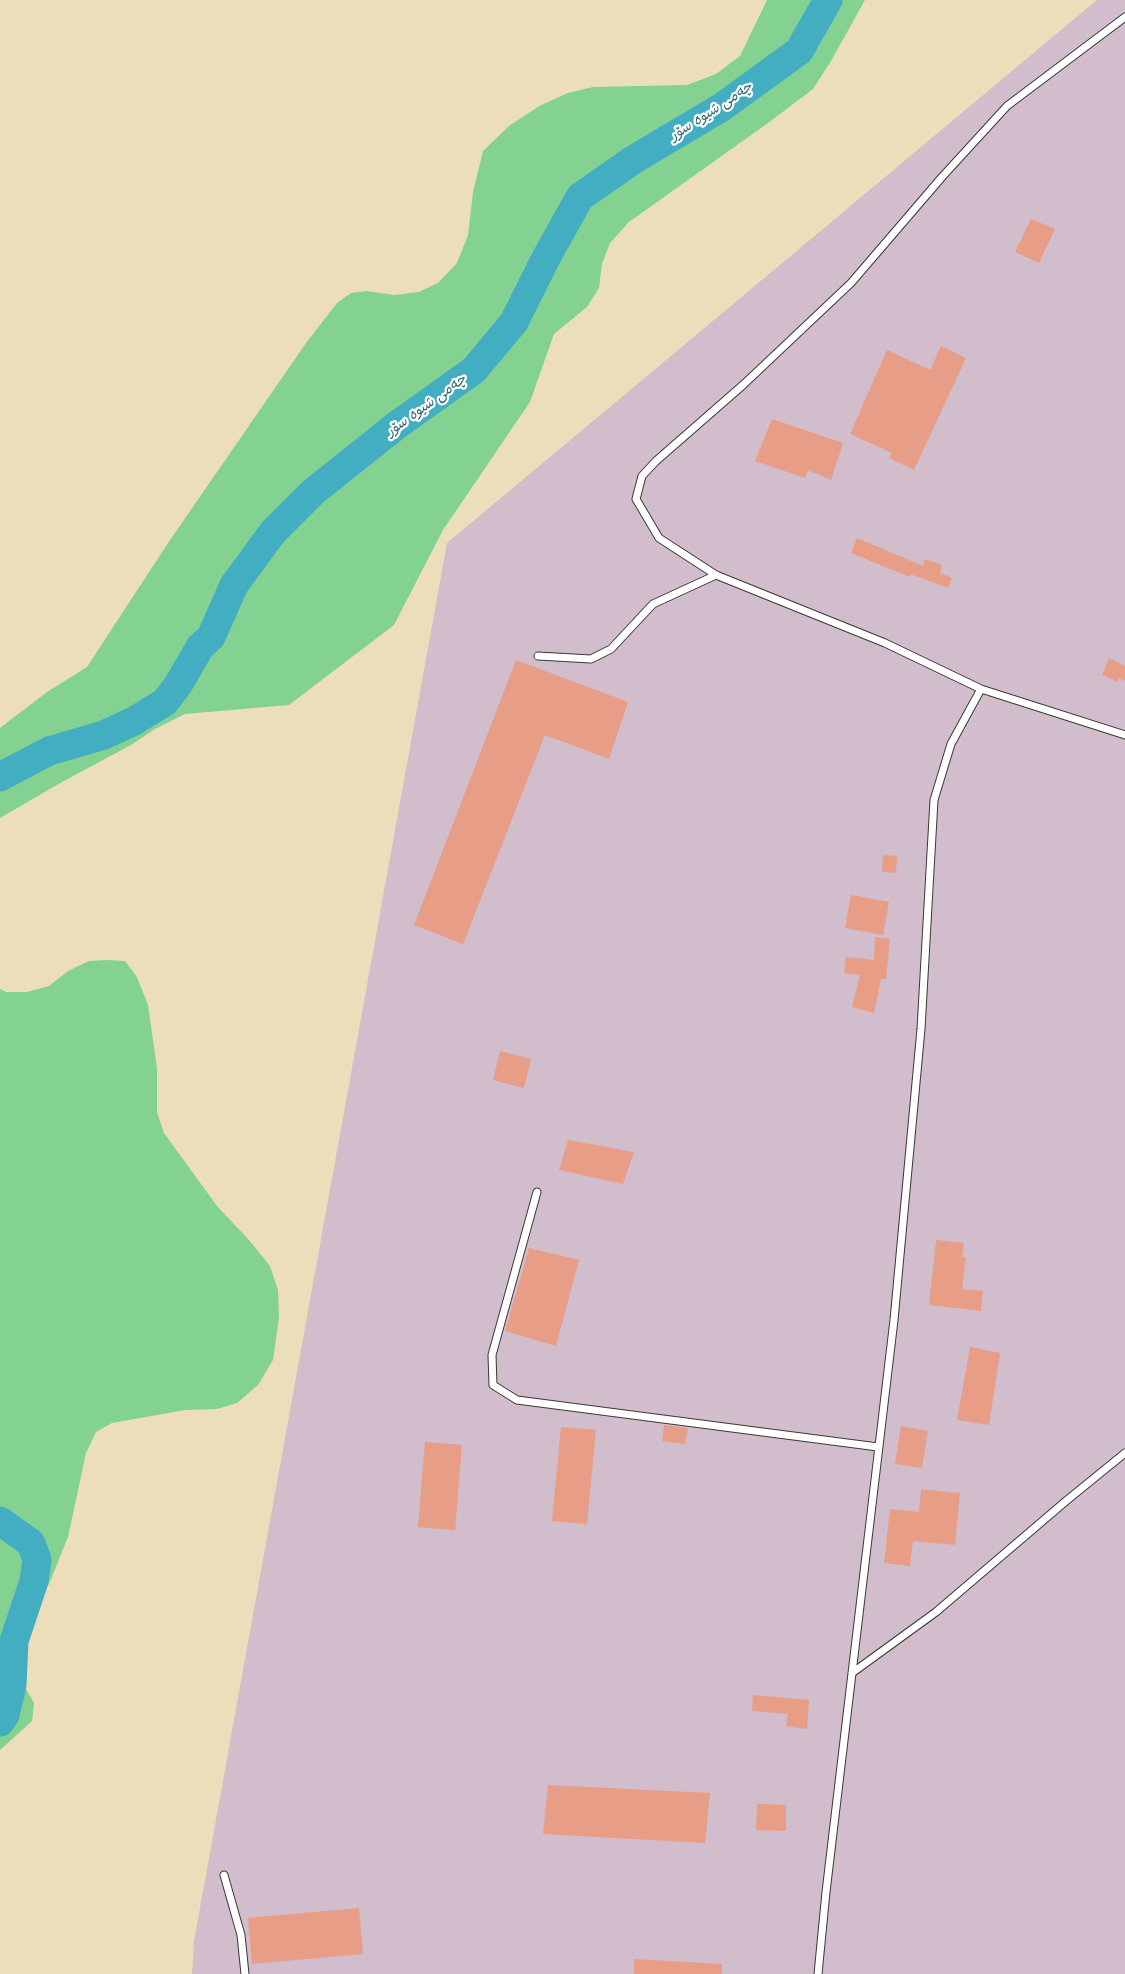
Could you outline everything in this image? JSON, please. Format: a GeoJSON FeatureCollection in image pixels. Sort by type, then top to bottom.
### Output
{"type":"FeatureCollection","features":[{"type":"Feature","properties":{"kind":"lane"},"geometry":{"type":"LineString","coordinates":[[1125,16],[1006,106],[851,283],[743,385],[656,461],[642,476],[636,499],[659,538],[716,575],[885,643],[981,689],[1125,735]]}},
{"type":"Feature","properties":{"kind":"lane"},"geometry":{"type":"LineString","coordinates":[[538,656],[591,659],[611,649],[653,604],[716,575]]}},
{"type":"Feature","properties":{"kind":"lane"},"geometry":{"type":"LineString","coordinates":[[818,1974],[894,1310],[921,1029],[934,800],[951,744],[981,689]]}},
{"type":"Feature","properties":{"kind":"lane"},"geometry":{"type":"LineString","coordinates":[[537,1192],[492,1355],[493,1385],[517,1400],[878,1447]]}},
{"type":"Feature","properties":{"kind":"lane"},"geometry":{"type":"LineString","coordinates":[[852,1673],[936,1612],[1125,1453]]}},
{"type":"Feature","properties":{"kind":"lane"},"geometry":{"type":"LineString","coordinates":[[224,1875],[241,1936],[245,1974]]}},
{"type":"Feature","properties":{"kind":"shaded area"},"geometry":{"type":"Polygon","coordinates":[[[1097,0],[1125,0],[1125,1974],[192,1974],[194,1941],[447,543],[1097,0]]]}},
{"type":"Feature","properties":{"kind":"green space"},"geometry":{"type":"Polygon","coordinates":[[[767,0],[865,0],[813,89],[629,222],[610,243],[602,264],[599,288],[587,307],[554,334],[530,402],[443,530],[394,625],[289,705],[185,714],[155,729],[131,745],[0,818],[0,728],[47,692],[87,667],[168,543],[306,343],[337,303],[351,293],[367,291],[394,295],[419,292],[438,283],[457,263],[468,235],[473,192],[483,151],[509,126],[541,105],[568,93],[593,87],[687,85],[716,74],[740,56],[767,0]]]}},
{"type":"Feature","properties":{"kind":"green space"},"geometry":{"type":"Polygon","coordinates":[[[89,961],[125,961],[137,977],[148,1005],[157,1068],[157,1112],[164,1133],[217,1206],[270,1266],[278,1290],[279,1318],[273,1360],[258,1385],[237,1403],[217,1409],[185,1410],[112,1423],[96,1432],[86,1453],[68,1537],[49,1584],[28,1624],[21,1646],[20,1666],[25,1687],[34,1703],[32,1721],[0,1750],[0,989],[6,992],[27,992],[49,986],[68,971],[89,961]]]}},
{"type":"Feature","properties":{"kind":"building"},"geometry":{"type":"Polygon","coordinates":[[[1031,219],[1055,229],[1039,263],[1015,252],[1031,219]]]}},
{"type":"Feature","properties":{"kind":"building"},"geometry":{"type":"Polygon","coordinates":[[[941,346],[966,358],[914,470],[889,458],[892,453],[850,434],[887,350],[930,370],[941,346]]]}},
{"type":"Feature","properties":{"kind":"building"},"geometry":{"type":"Polygon","coordinates":[[[772,419],[843,443],[831,480],[808,470],[805,478],[755,461],[772,419]]]}},
{"type":"Feature","properties":{"kind":"building"},"geometry":{"type":"Polygon","coordinates":[[[857,538],[923,566],[925,559],[942,565],[940,573],[952,578],[948,588],[911,574],[910,577],[851,553],[857,538]]]}},
{"type":"Feature","properties":{"kind":"building"},"geometry":{"type":"Polygon","coordinates":[[[1109,658],[1125,666],[1125,681],[1119,678],[1118,682],[1102,675],[1109,658]]]}},
{"type":"Feature","properties":{"kind":"building"},"geometry":{"type":"Polygon","coordinates":[[[516,660],[628,702],[609,759],[545,735],[463,944],[414,925],[516,660]]]}},
{"type":"Feature","properties":{"kind":"building"},"geometry":{"type":"Polygon","coordinates":[[[883,855],[897,856],[896,873],[882,872],[883,855]]]}},
{"type":"Feature","properties":{"kind":"building"},"geometry":{"type":"Polygon","coordinates":[[[851,895],[889,902],[883,935],[845,928],[851,895]]]}},
{"type":"Feature","properties":{"kind":"building"},"geometry":{"type":"Polygon","coordinates":[[[875,937],[890,939],[886,979],[881,979],[874,1013],[852,1007],[860,975],[844,973],[846,957],[874,960],[875,937]]]}},
{"type":"Feature","properties":{"kind":"building"},"geometry":{"type":"Polygon","coordinates":[[[500,1051],[531,1059],[524,1088],[493,1080],[500,1051]]]}},
{"type":"Feature","properties":{"kind":"building"},"geometry":{"type":"Polygon","coordinates":[[[568,1140],[634,1152],[623,1184],[559,1170],[568,1140]]]}},
{"type":"Feature","properties":{"kind":"building"},"geometry":{"type":"Polygon","coordinates":[[[936,1240],[964,1243],[962,1257],[966,1257],[962,1289],[983,1291],[981,1311],[929,1305],[936,1240]]]}},
{"type":"Feature","properties":{"kind":"building"},"geometry":{"type":"Polygon","coordinates":[[[529,1248],[579,1260],[556,1346],[505,1331],[529,1248]]]}},
{"type":"Feature","properties":{"kind":"building"},"geometry":{"type":"Polygon","coordinates":[[[970,1347],[1000,1353],[989,1425],[957,1420],[970,1347]]]}},
{"type":"Feature","properties":{"kind":"building"},"geometry":{"type":"Polygon","coordinates":[[[664,1425],[688,1428],[685,1444],[662,1441],[664,1425]]]}},
{"type":"Feature","properties":{"kind":"building"},"geometry":{"type":"Polygon","coordinates":[[[901,1426],[928,1431],[922,1468],[895,1464],[901,1426]]]}},
{"type":"Feature","properties":{"kind":"building"},"geometry":{"type":"Polygon","coordinates":[[[561,1427],[596,1430],[587,1524],[552,1521],[561,1427]]]}},
{"type":"Feature","properties":{"kind":"building"},"geometry":{"type":"Polygon","coordinates":[[[425,1442],[462,1445],[455,1530],[418,1527],[425,1442]]]}},
{"type":"Feature","properties":{"kind":"building"},"geometry":{"type":"Polygon","coordinates":[[[921,1489],[960,1493],[955,1545],[913,1541],[910,1566],[884,1563],[890,1509],[919,1512],[921,1489]]]}},
{"type":"Feature","properties":{"kind":"building"},"geometry":{"type":"Polygon","coordinates":[[[753,1695],[809,1700],[807,1729],[786,1726],[788,1714],[752,1711],[753,1695]]]}},
{"type":"Feature","properties":{"kind":"building"},"geometry":{"type":"Polygon","coordinates":[[[548,1785],[710,1793],[705,1843],[543,1834],[548,1785]]]}},
{"type":"Feature","properties":{"kind":"building"},"geometry":{"type":"Polygon","coordinates":[[[757,1804],[786,1805],[786,1831],[756,1830],[757,1804]]]}},
{"type":"Feature","properties":{"kind":"building"},"geometry":{"type":"Polygon","coordinates":[[[359,1908],[363,1954],[252,1964],[248,1918],[359,1908]]]}},
{"type":"Feature","properties":{"kind":"building"},"geometry":{"type":"Polygon","coordinates":[[[634,1959],[722,1964],[722,1974],[634,1974],[634,1959]]]}},
{"type":"Feature","properties":{"kind":"waterway","name":"چەمی شیوە سۆر"},"geometry":{"type":"LineString","coordinates":[[0,777],[49,751],[104,735],[134,721],[165,702],[178,685],[200,647],[211,637],[234,585],[273,532],[313,492],[397,425],[474,370],[514,322],[547,256],[580,197],[633,160],[722,107],[799,51],[828,0]]}},
{"type":"Feature","properties":{"kind":"waterway","name":"چەمی شیوە سۆر"},"geometry":{"type":"LineString","coordinates":[[0,1521],[31,1543],[37,1560],[34,1581],[14,1641],[12,1685],[5,1715],[0,1722]]}}]}
